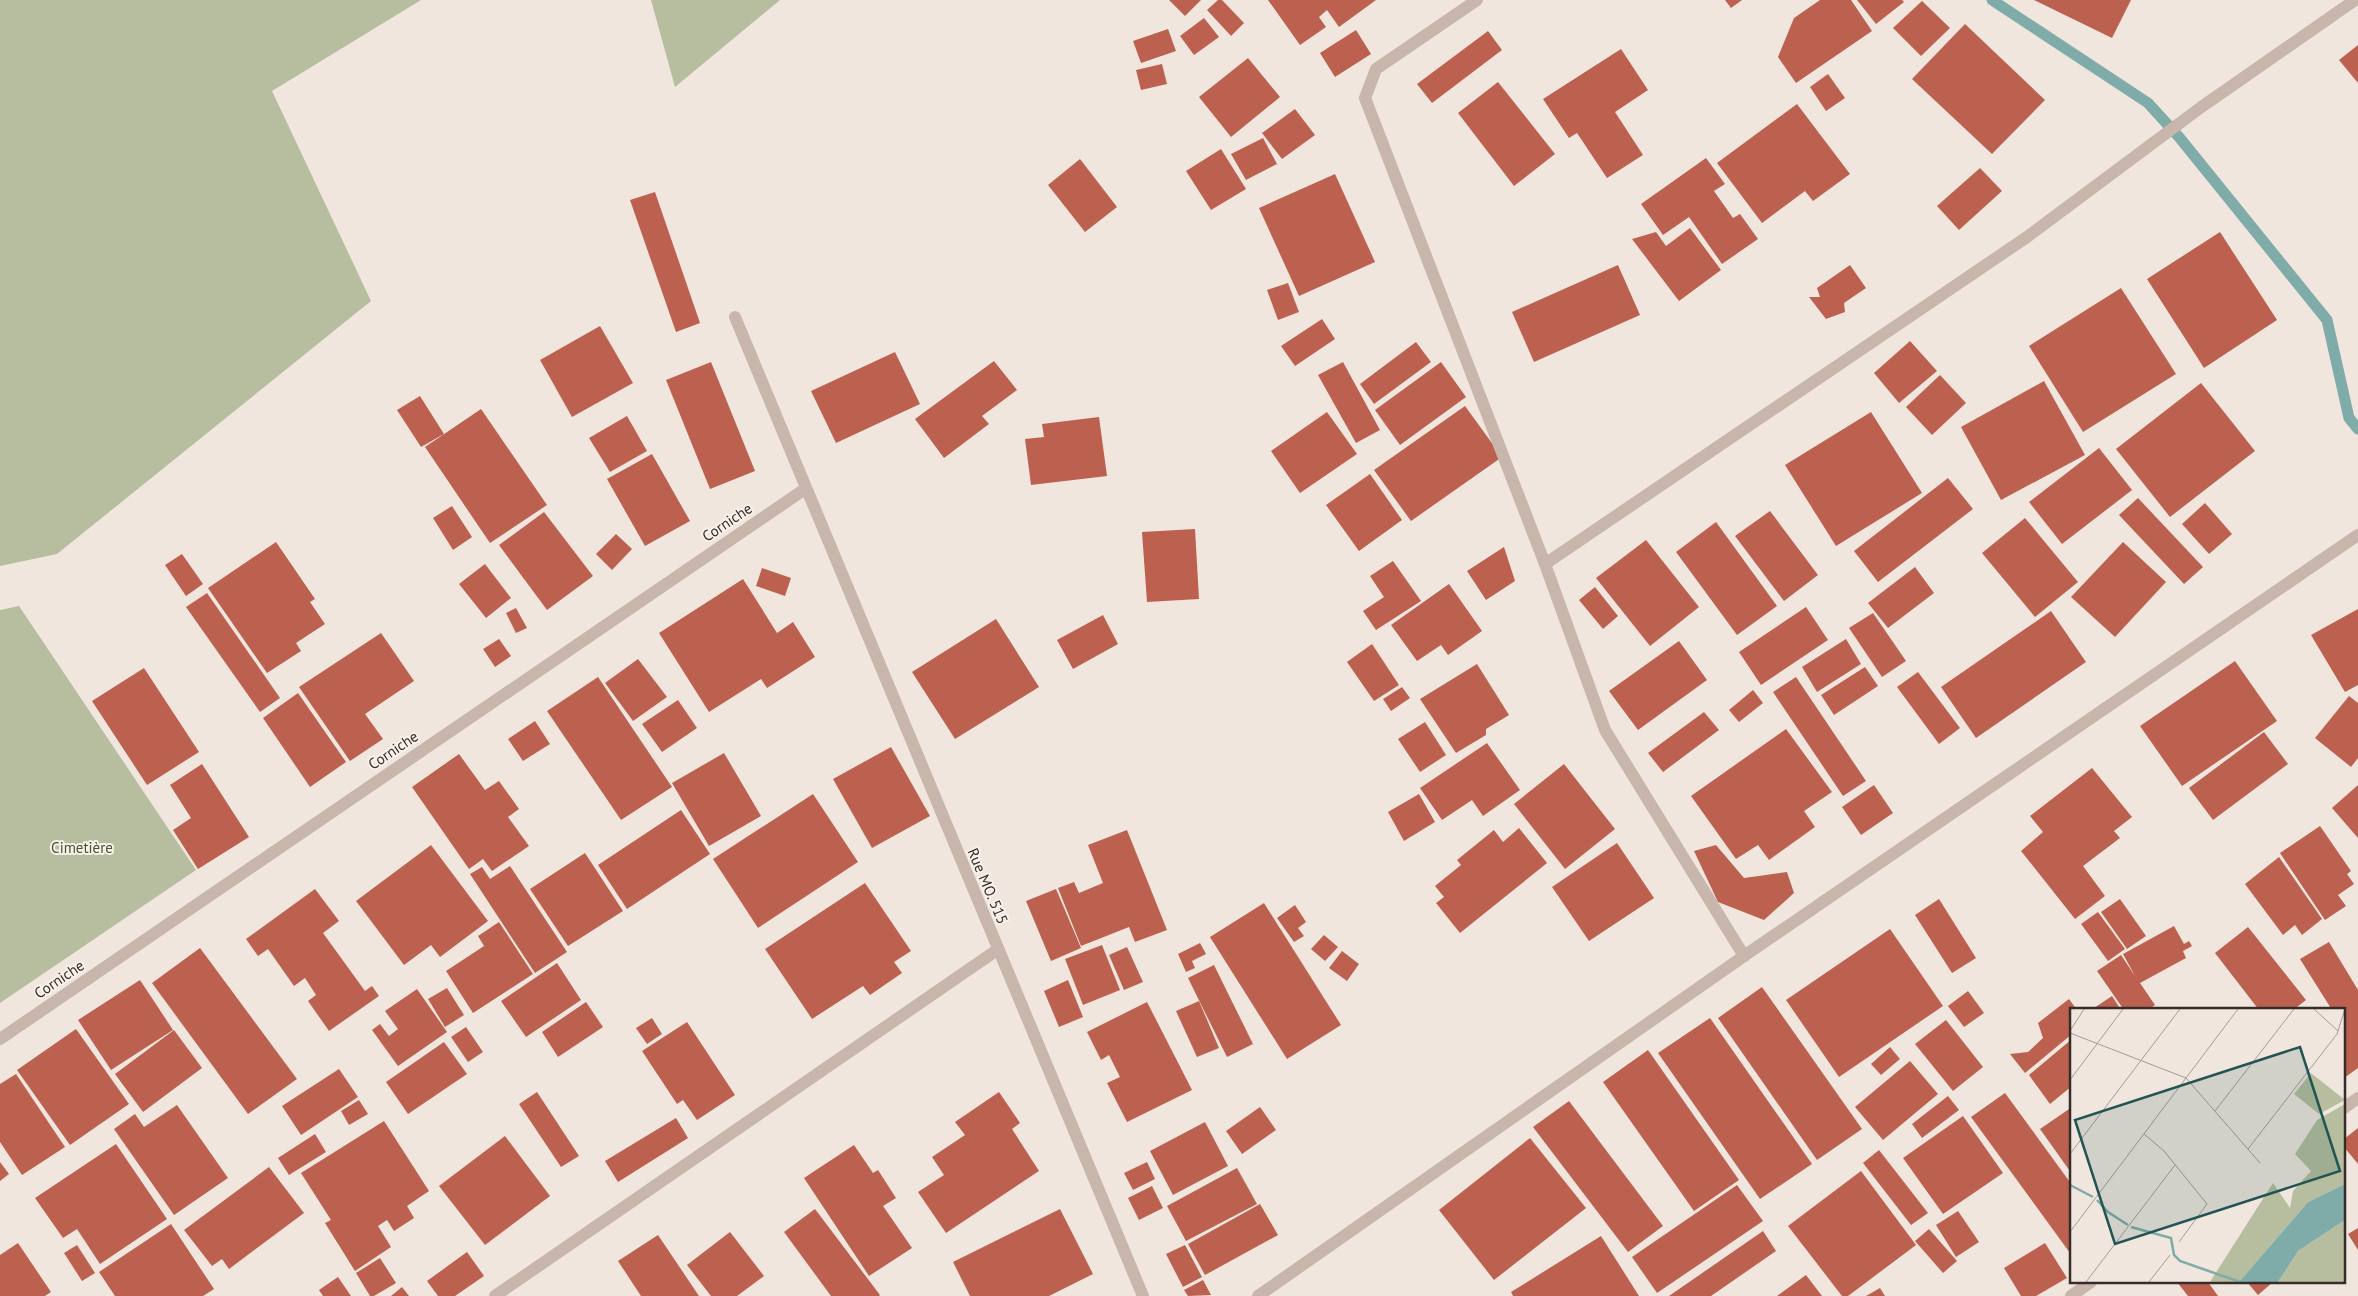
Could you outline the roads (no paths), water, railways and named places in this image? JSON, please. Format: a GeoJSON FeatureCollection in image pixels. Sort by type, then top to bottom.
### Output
{"type":"FeatureCollection","features":[{"type":"Feature","properties":{"kind":"street"},"geometry":{"type":"LineString","coordinates":[[1477,0],[1376,69],[1365,98],[1544,564],[1605,730],[1744,956]]}},
{"type":"Feature","properties":{"kind":"street"},"geometry":{"type":"LineString","coordinates":[[1544,564],[2027,236],[2200,108],[2355,0]]}},
{"type":"Feature","properties":{"kind":"street","name":"Rue MO. 515"},"geometry":{"type":"LineString","coordinates":[[735,317],[997,950],[1143,1296]]}},
{"type":"Feature","properties":{"kind":"street","name":"Corniche"},"geometry":{"type":"LineString","coordinates":[[0,1039],[805,489]]}},
{"type":"Feature","properties":{"kind":"street"},"geometry":{"type":"LineString","coordinates":[[1258,1296],[1744,956],[2354,538]]}},
{"type":"Feature","properties":{"kind":"street"},"geometry":{"type":"LineString","coordinates":[[495,1296],[997,950]]}},
{"type":"Feature","properties":{"kind":"street"},"geometry":{"type":"LineString","coordinates":[[2346,1107],[2358,1098]]}},
{"type":"Feature","properties":{"kind":"street"},"geometry":{"type":"LineString","coordinates":[[2071,1296],[2088,1284]]}},
{"type":"Feature","properties":{"kind":"waterway"},"geometry":{"type":"LineString","coordinates":[[1992,0],[2148,103],[2179,137],[2327,320],[2349,418],[2358,429]]}},
{"type":"Feature","properties":{"kind":"park label","name":"Cimetière"},"geometry":{"type":"Point","coordinates":[82,847]}}]}
